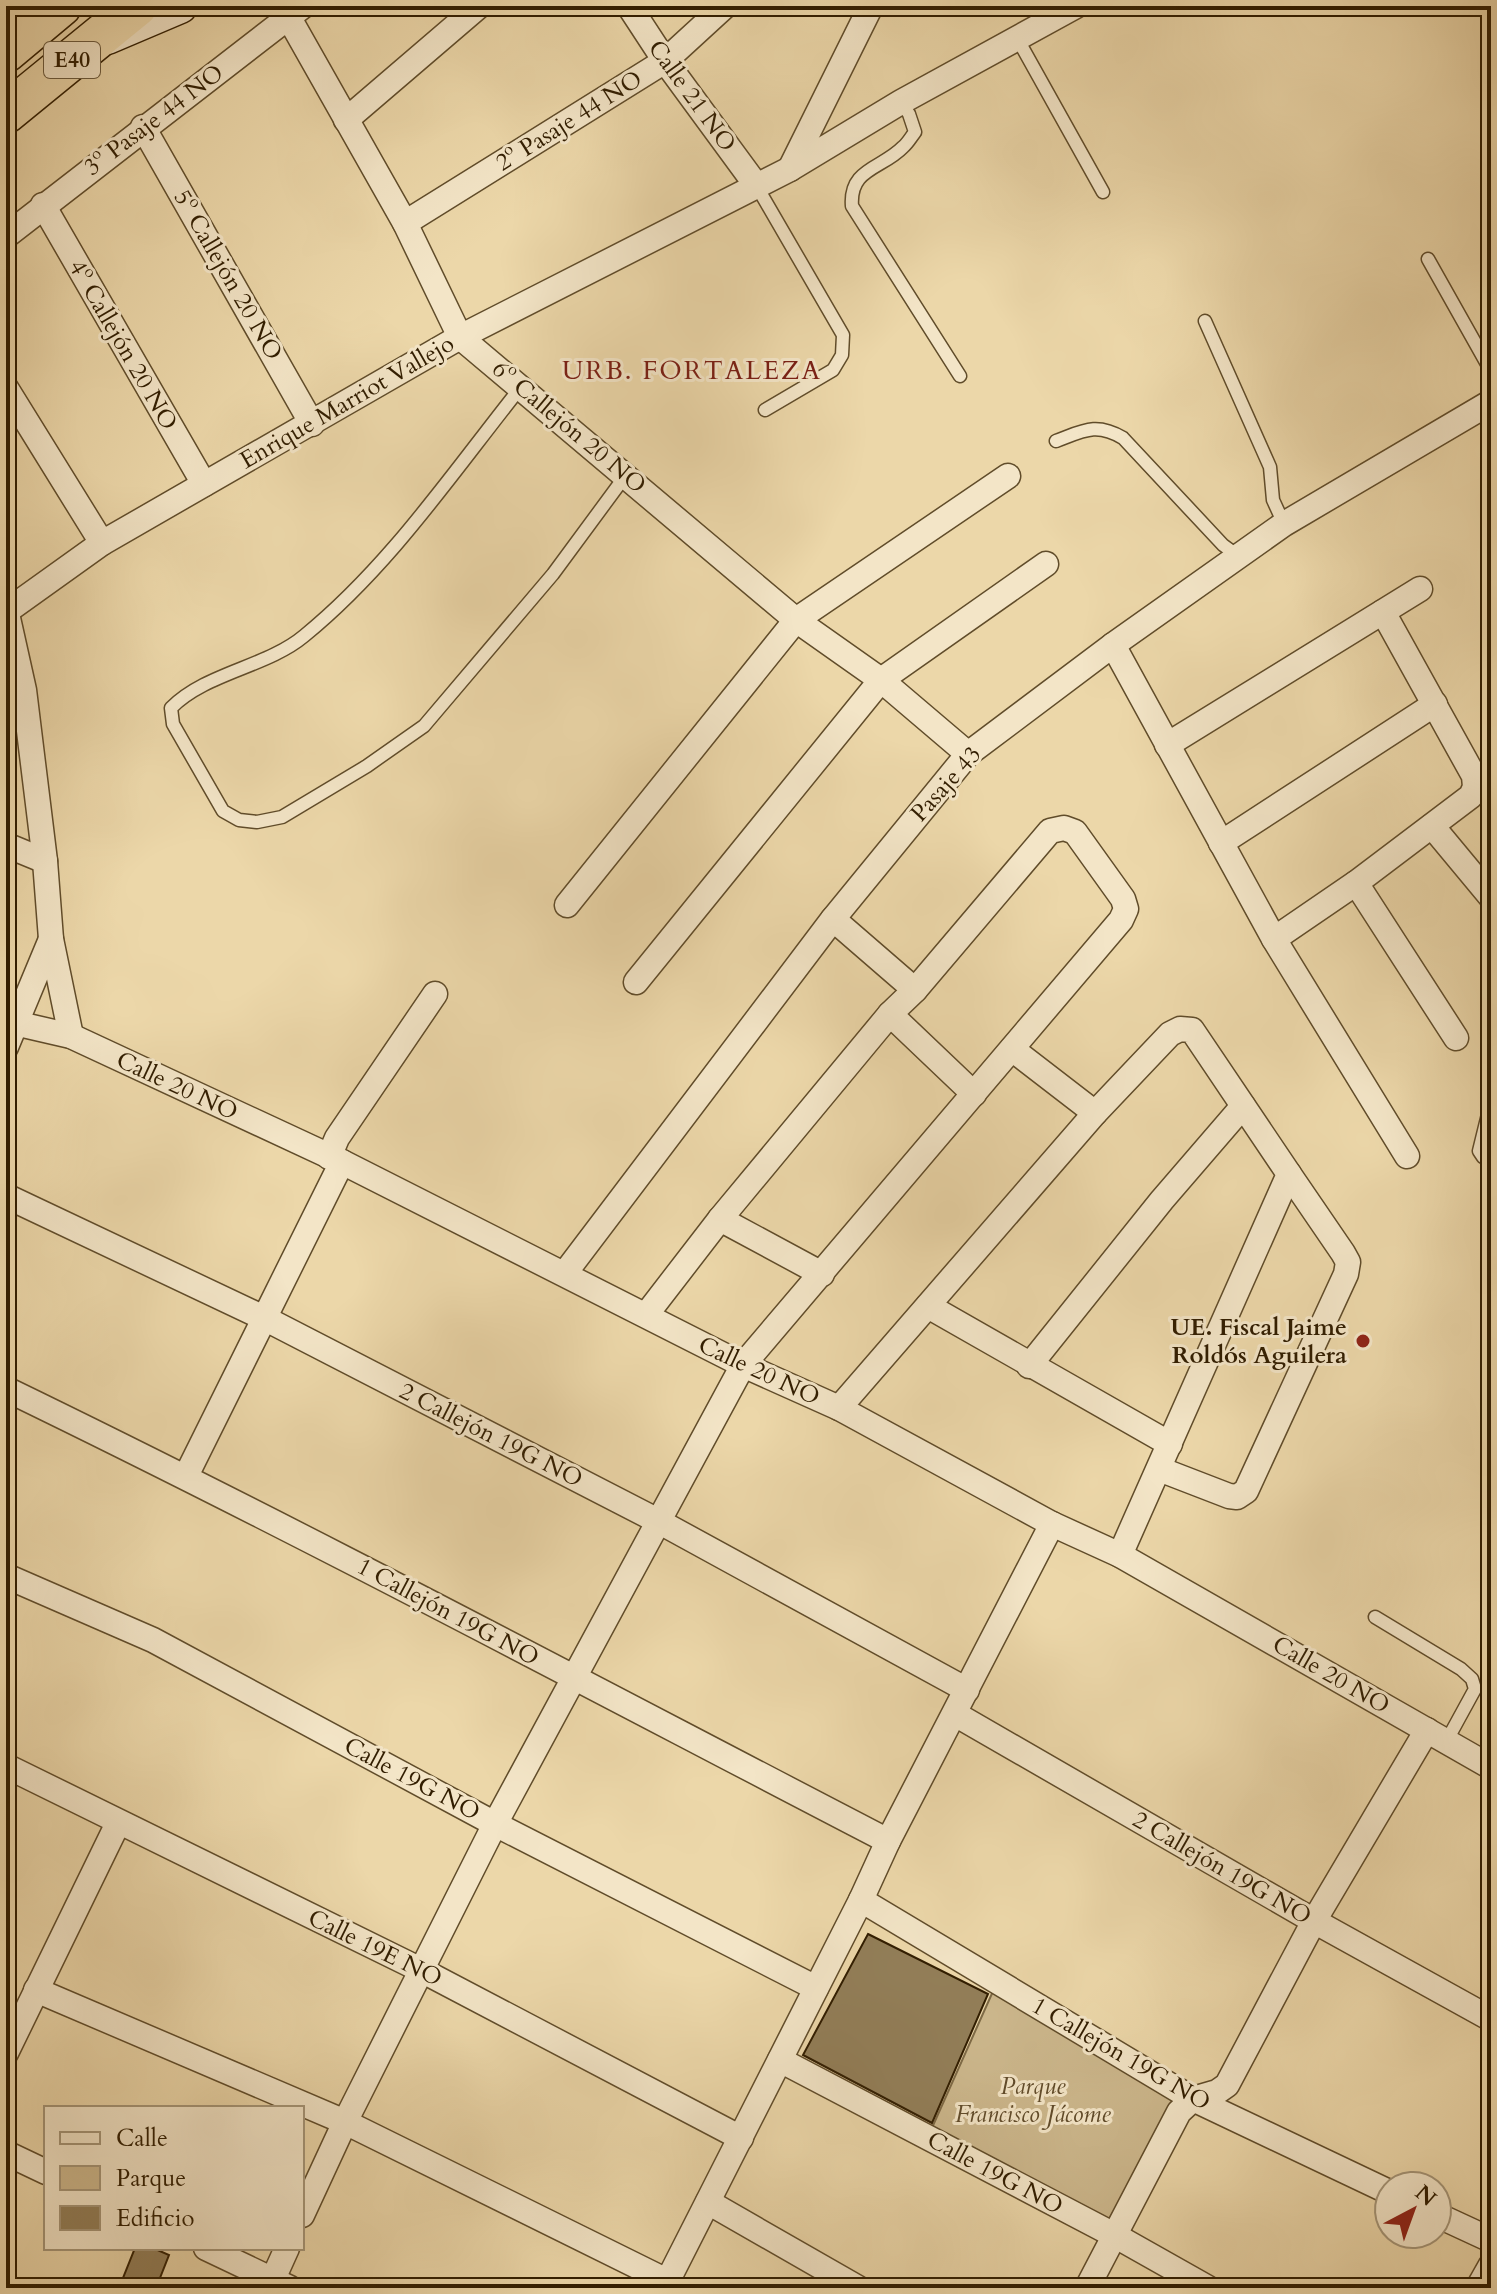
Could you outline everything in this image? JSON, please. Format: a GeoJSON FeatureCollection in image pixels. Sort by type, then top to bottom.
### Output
{"type":"FeatureCollection","features":[{"type":"Feature","properties":{"kind":"highway","name":"E40"},"geometry":{"type":"LineString","coordinates":[[6,52],[61,6]]}},
{"type":"Feature","properties":{"kind":"highway","name":"E40"},"geometry":{"type":"LineString","coordinates":[[6,113],[137,6]]}},
{"type":"Feature","properties":{"kind":"main road"},"geometry":{"type":"LineString","coordinates":[[92,43],[180,6]]}},
{"type":"Feature","properties":{"kind":"street"},"geometry":{"type":"LineString","coordinates":[[346,120],[479,6]]}},
{"type":"Feature","properties":{"kind":"street","name":"Calle 21 NO"},"geometry":{"type":"LineString","coordinates":[[629,6],[665,61],[756,185]]}},
{"type":"Feature","properties":{"kind":"street","name":"2º Pasaje 44 NO"},"geometry":{"type":"LineString","coordinates":[[405,223],[665,61],[725,6]]}},
{"type":"Feature","properties":{"kind":"street"},"geometry":{"type":"LineString","coordinates":[[790,169],[871,6]]}},
{"type":"Feature","properties":{"kind":"street","name":"Enrique Marriot Vallejo"},"geometry":{"type":"LineString","coordinates":[[71,1036],[51,939],[45,861],[15,686],[7,610],[102,543],[460,337],[790,169],[901,102],[1076,6]]}},
{"type":"Feature","properties":{"kind":"street","name":"6º Callejón 20 NO"},"geometry":{"type":"LineString","coordinates":[[292,10],[346,120],[405,223],[460,337],[796,620],[881,680],[968,754]]}},
{"type":"Feature","properties":{"kind":"street","name":"3º Pasaje 44 NO"},"geometry":{"type":"LineString","coordinates":[[6,236],[292,10]]}},
{"type":"Feature","properties":{"kind":"street","name":"5º Callejón 20 NO"},"geometry":{"type":"LineString","coordinates":[[143,127],[312,424]]}},
{"type":"Feature","properties":{"kind":"street","name":"4º Callejón 20 NO"},"geometry":{"type":"LineString","coordinates":[[43,205],[204,484]]}},
{"type":"Feature","properties":{"kind":"street"},"geometry":{"type":"LineString","coordinates":[[6,388],[102,543]]}},
{"type":"Feature","properties":{"kind":"street","name":"Pasaje 43"},"geometry":{"type":"LineString","coordinates":[[565,1273],[833,919],[968,754],[1113,645],[1284,524],[1491,402]]}},
{"type":"Feature","properties":{"kind":"street"},"geometry":{"type":"LineString","coordinates":[[567,905],[796,620],[1008,476]]}},
{"type":"Feature","properties":{"kind":"street"},"geometry":{"type":"LineString","coordinates":[[636,982],[881,680],[1046,564]]}},
{"type":"Feature","properties":{"kind":"street"},"geometry":{"type":"LineString","coordinates":[[1167,745],[1420,589]]}},
{"type":"Feature","properties":{"kind":"street"},"geometry":{"type":"LineString","coordinates":[[1274,939],[1432,826],[1471,796],[1475,787],[1474,776],[1383,612]]}},
{"type":"Feature","properties":{"kind":"street"},"geometry":{"type":"LineString","coordinates":[[1113,645],[1274,939],[1407,1156]]}},
{"type":"Feature","properties":{"kind":"street"},"geometry":{"type":"LineString","coordinates":[[1221,843],[1435,704]]}},
{"type":"Feature","properties":{"kind":"street"},"geometry":{"type":"LineString","coordinates":[[1432,826],[1491,897]]}},
{"type":"Feature","properties":{"kind":"street"},"geometry":{"type":"LineString","coordinates":[[304,2211],[345,2122],[495,1824],[743,1365],[1121,920],[1126,909],[1123,899],[1075,832],[1064,828],[1050,831],[915,990],[890,1014],[720,1219],[646,1315]]}},
{"type":"Feature","properties":{"kind":"street"},"geometry":{"type":"LineString","coordinates":[[6,845],[45,861]]}},
{"type":"Feature","properties":{"kind":"street"},"geometry":{"type":"LineString","coordinates":[[1356,883],[1456,1038]]}},
{"type":"Feature","properties":{"kind":"street"},"geometry":{"type":"LineString","coordinates":[[833,919],[915,990]]}},
{"type":"Feature","properties":{"kind":"street"},"geometry":{"type":"LineString","coordinates":[[9,1031],[51,939]]}},
{"type":"Feature","properties":{"kind":"street"},"geometry":{"type":"LineString","coordinates":[[186,1476],[264,1318],[336,1160],[337,1138],[435,994]]}},
{"type":"Feature","properties":{"kind":"street"},"geometry":{"type":"LineString","coordinates":[[890,1014],[974,1094]]}},
{"type":"Feature","properties":{"kind":"street"},"geometry":{"type":"LineString","coordinates":[[839,1408],[1095,1113],[1170,1034],[1180,1029],[1192,1030],[1348,1262],[1346,1274],[1246,1491],[1237,1497],[1229,1496],[1159,1469]]}},
{"type":"Feature","properties":{"kind":"street","name":"Calle 20 NO"},"geometry":{"type":"LineString","coordinates":[[9,1031],[71,1036],[336,1160],[743,1365],[839,1408],[1052,1524],[1120,1555],[1491,1767]]}},
{"type":"Feature","properties":{"kind":"street"},"geometry":{"type":"LineString","coordinates":[[1012,1049],[1095,1113]]}},
{"type":"Feature","properties":{"kind":"street"},"geometry":{"type":"LineString","coordinates":[[1029,1366],[1162,1200],[1243,1106]]}},
{"type":"Feature","properties":{"kind":"street"},"geometry":{"type":"LineString","coordinates":[[1120,1555],[1289,1174]]}},
{"type":"Feature","properties":{"kind":"street","name":"2 Callejón 19G NO"},"geometry":{"type":"LineString","coordinates":[[6,1196],[264,1318],[658,1521],[967,1690]]}},
{"type":"Feature","properties":{"kind":"street"},"geometry":{"type":"LineString","coordinates":[[720,1219],[822,1274]]}},
{"type":"Feature","properties":{"kind":"street"},"geometry":{"type":"LineString","coordinates":[[928,1306],[1170,1444]]}},
{"type":"Feature","properties":{"kind":"street","name":"1 Callejón 19G NO"},"geometry":{"type":"LineString","coordinates":[[6,1389],[186,1476],[888,1841]]}},
{"type":"Feature","properties":{"kind":"street"},"geometry":{"type":"LineString","coordinates":[[36,1990],[345,2122],[666,2285],[888,1841],[1052,1524]]}},
{"type":"Feature","properties":{"kind":"street","name":"Calle 19G NO"},"geometry":{"type":"LineString","coordinates":[[6,1576],[153,1640],[495,1824],[816,1988]]}},
{"type":"Feature","properties":{"kind":"street","name":"2 Callejón 19G NO"},"geometry":{"type":"LineString","coordinates":[[955,1714],[1491,2019]]}},
{"type":"Feature","properties":{"kind":"street"},"geometry":{"type":"LineString","coordinates":[[1087,2288],[1179,2112],[1193,2099],[1217,2092],[1227,2085],[1314,1921],[1437,1736]]}},
{"type":"Feature","properties":{"kind":"street","name":"Calle 19E NO"},"geometry":{"type":"LineString","coordinates":[[6,1766],[421,1970],[741,2138]]}},
{"type":"Feature","properties":{"kind":"street"},"geometry":{"type":"LineString","coordinates":[[6,2053],[118,1823]]}},
{"type":"Feature","properties":{"kind":"street","name":"1 Callejón 19G NO"},"geometry":{"type":"LineString","coordinates":[[861,1900],[1193,2099],[1373,2184]]}},
{"type":"Feature","properties":{"kind":"street","name":"Calle 19G NO"},"geometry":{"type":"LineString","coordinates":[[780,2060],[1114,2235],[1208,2288]]}},
{"type":"Feature","properties":{"kind":"street"},"geometry":{"type":"LineString","coordinates":[[6,2153],[44,2171]]}},
{"type":"Feature","properties":{"kind":"street"},"geometry":{"type":"LineString","coordinates":[[708,2202],[858,2288]]}},
{"type":"Feature","properties":{"kind":"street"},"geometry":{"type":"LineString","coordinates":[[1453,2222],[1491,2240]]}},
{"type":"Feature","properties":{"kind":"street"},"geometry":{"type":"LineString","coordinates":[[210,2250],[277,2285],[286,2250]]}},
{"type":"Feature","properties":{"kind":"street"},"geometry":{"type":"LineString","coordinates":[[1478,2288],[1491,2265]]}},
{"type":"Feature","properties":{"kind":"lane"},"geometry":{"type":"LineString","coordinates":[[1017,38],[1103,192]]}},
{"type":"Feature","properties":{"kind":"lane"},"geometry":{"type":"LineString","coordinates":[[901,102],[915,132],[903,148],[858,178],[851,193],[852,206],[960,376]]}},
{"type":"Feature","properties":{"kind":"lane"},"geometry":{"type":"LineString","coordinates":[[756,185],[843,335],[842,355],[833,370],[765,410]]}},
{"type":"Feature","properties":{"kind":"lane"},"geometry":{"type":"LineString","coordinates":[[1428,259],[1491,371]]}},
{"type":"Feature","properties":{"kind":"lane"},"geometry":{"type":"LineString","coordinates":[[1205,321],[1270,467],[1273,500],[1284,524]]}},
{"type":"Feature","properties":{"kind":"lane"},"geometry":{"type":"LineString","coordinates":[[521,387],[415,523],[367,576],[314,627],[276,654],[234,670],[181,698],[171,708],[173,724],[223,811],[239,820],[257,822],[282,817],[367,766],[424,726],[553,574],[626,475]]}},
{"type":"Feature","properties":{"kind":"lane"},"geometry":{"type":"LineString","coordinates":[[1056,441],[1092,428],[1108,429],[1123,438],[1223,545],[1238,556]]}},
{"type":"Feature","properties":{"kind":"lane"},"geometry":{"type":"LineString","coordinates":[[1491,1102],[1479,1151],[1491,1161]]}},
{"type":"Feature","properties":{"kind":"lane"},"geometry":{"type":"LineString","coordinates":[[1375,1617],[1461,1669],[1472,1679],[1475,1689],[1437,1736]]}},
{"type":"Feature","properties":{"kind":"green space","name":"Parque Francisco Jácome"},"geometry":{"type":"Polygon","coordinates":[[[994,1989],[1180,2098],[1110,2224],[931,2130],[994,1989]]]}},
{"type":"Feature","properties":{"kind":"building"},"geometry":{"type":"Polygon","coordinates":[[[868,1934],[988,1994],[932,2123],[803,2055],[868,1934]]]}},
{"type":"Feature","properties":{"kind":"building"},"geometry":{"type":"Polygon","coordinates":[[[134,2250],[158,2250],[169,2255],[156,2288],[119,2288],[134,2250]]]}},
{"type":"Feature","properties":{"kind":"place","name":"UE. Fiscal Jaime Roldós Aguilera"},"geometry":{"type":"Point","coordinates":[1363,1341]}},
{"type":"Feature","properties":{"kind":"district","name":"URB. FORTALEZA"},"geometry":{"type":"Point","coordinates":[692,370]}}]}
